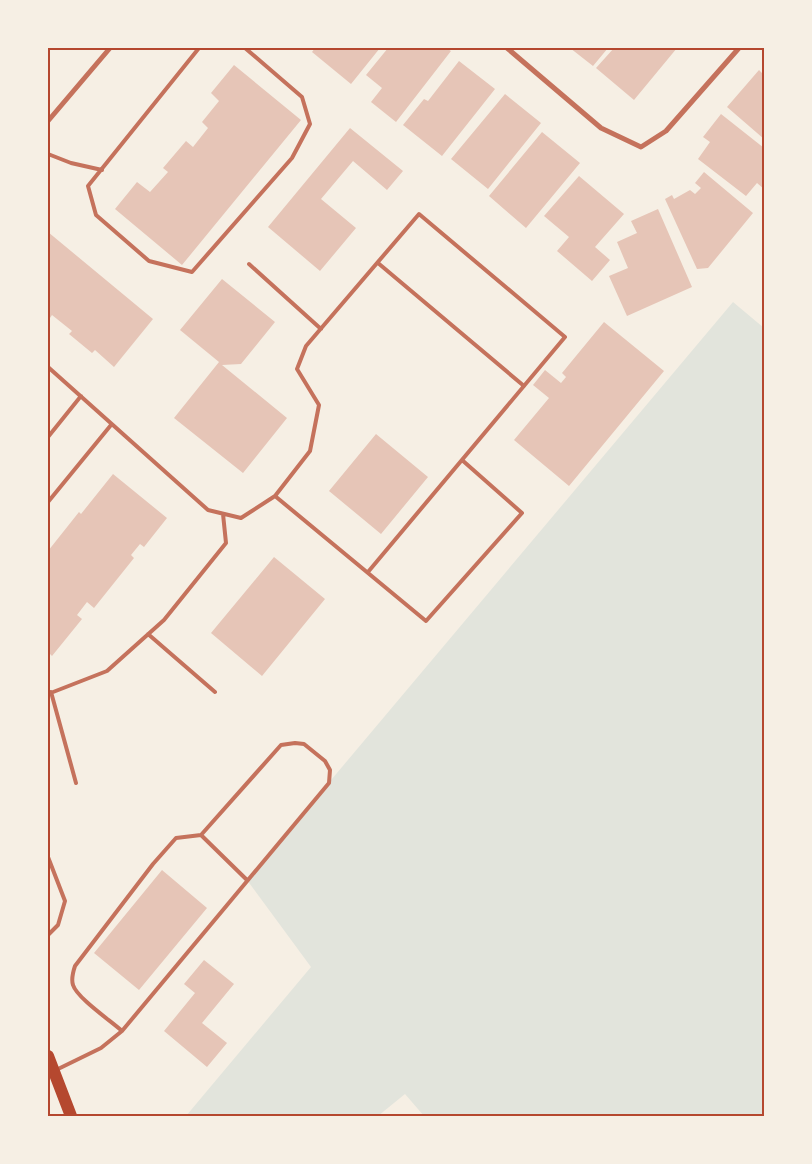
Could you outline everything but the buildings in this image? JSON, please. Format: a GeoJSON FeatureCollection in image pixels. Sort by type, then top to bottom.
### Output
{"type":"FeatureCollection","features":[{"type":"Feature","properties":{"kind":"main road"},"geometry":{"type":"LineString","coordinates":[[48,1056],[71,1116]]}},
{"type":"Feature","properties":{"kind":"street"},"geometry":{"type":"LineString","coordinates":[[48,121],[107,48]]}},
{"type":"Feature","properties":{"kind":"street"},"geometry":{"type":"LineString","coordinates":[[507,48],[602,128],[641,147],[666,131],[740,48]]}},
{"type":"Feature","properties":{"kind":"lane"},"geometry":{"type":"LineString","coordinates":[[198,48],[88,186],[96,215],[149,261],[192,272],[292,158],[310,124],[302,97],[245,48]]}},
{"type":"Feature","properties":{"kind":"lane"},"geometry":{"type":"LineString","coordinates":[[48,154],[71,163],[102,170]]}},
{"type":"Feature","properties":{"kind":"lane"},"geometry":{"type":"LineString","coordinates":[[48,367],[208,510],[241,518],[275,496],[310,451],[319,405],[297,369],[306,346],[419,214],[565,337],[368,572]]}},
{"type":"Feature","properties":{"kind":"lane"},"geometry":{"type":"LineString","coordinates":[[378,263],[524,386]]}},
{"type":"Feature","properties":{"kind":"lane"},"geometry":{"type":"LineString","coordinates":[[249,264],[320,329]]}},
{"type":"Feature","properties":{"kind":"lane"},"geometry":{"type":"LineString","coordinates":[[48,437],[81,396]]}},
{"type":"Feature","properties":{"kind":"lane"},"geometry":{"type":"LineString","coordinates":[[48,502],[111,425]]}},
{"type":"Feature","properties":{"kind":"lane"},"geometry":{"type":"LineString","coordinates":[[275,496],[426,621],[522,512],[462,460]]}},
{"type":"Feature","properties":{"kind":"lane"},"geometry":{"type":"LineString","coordinates":[[76,783],[49,693],[107,671],[164,620],[226,543],[223,514]]}},
{"type":"Feature","properties":{"kind":"lane"},"geometry":{"type":"LineString","coordinates":[[148,634],[215,692]]}},
{"type":"Feature","properties":{"kind":"lane"},"geometry":{"type":"LineString","coordinates":[[54,1071],[101,1048],[122,1031],[329,783],[330,770],[326,761],[304,744],[282,745],[201,835],[176,838],[153,864],[75,966],[72,974],[72,984],[78,994],[122,1031]]}},
{"type":"Feature","properties":{"kind":"lane"},"geometry":{"type":"LineString","coordinates":[[201,835],[247,880]]}},
{"type":"Feature","properties":{"kind":"lane"},"geometry":{"type":"LineString","coordinates":[[48,857],[65,901],[58,925],[48,935]]}},
{"type":"Feature","properties":{"kind":"shaded area"},"geometry":{"type":"Polygon","coordinates":[[[733,302],[764,328],[764,1116],[424,1116],[405,1094],[378,1116],[186,1116],[311,967],[247,880],[733,302]]]}}]}
